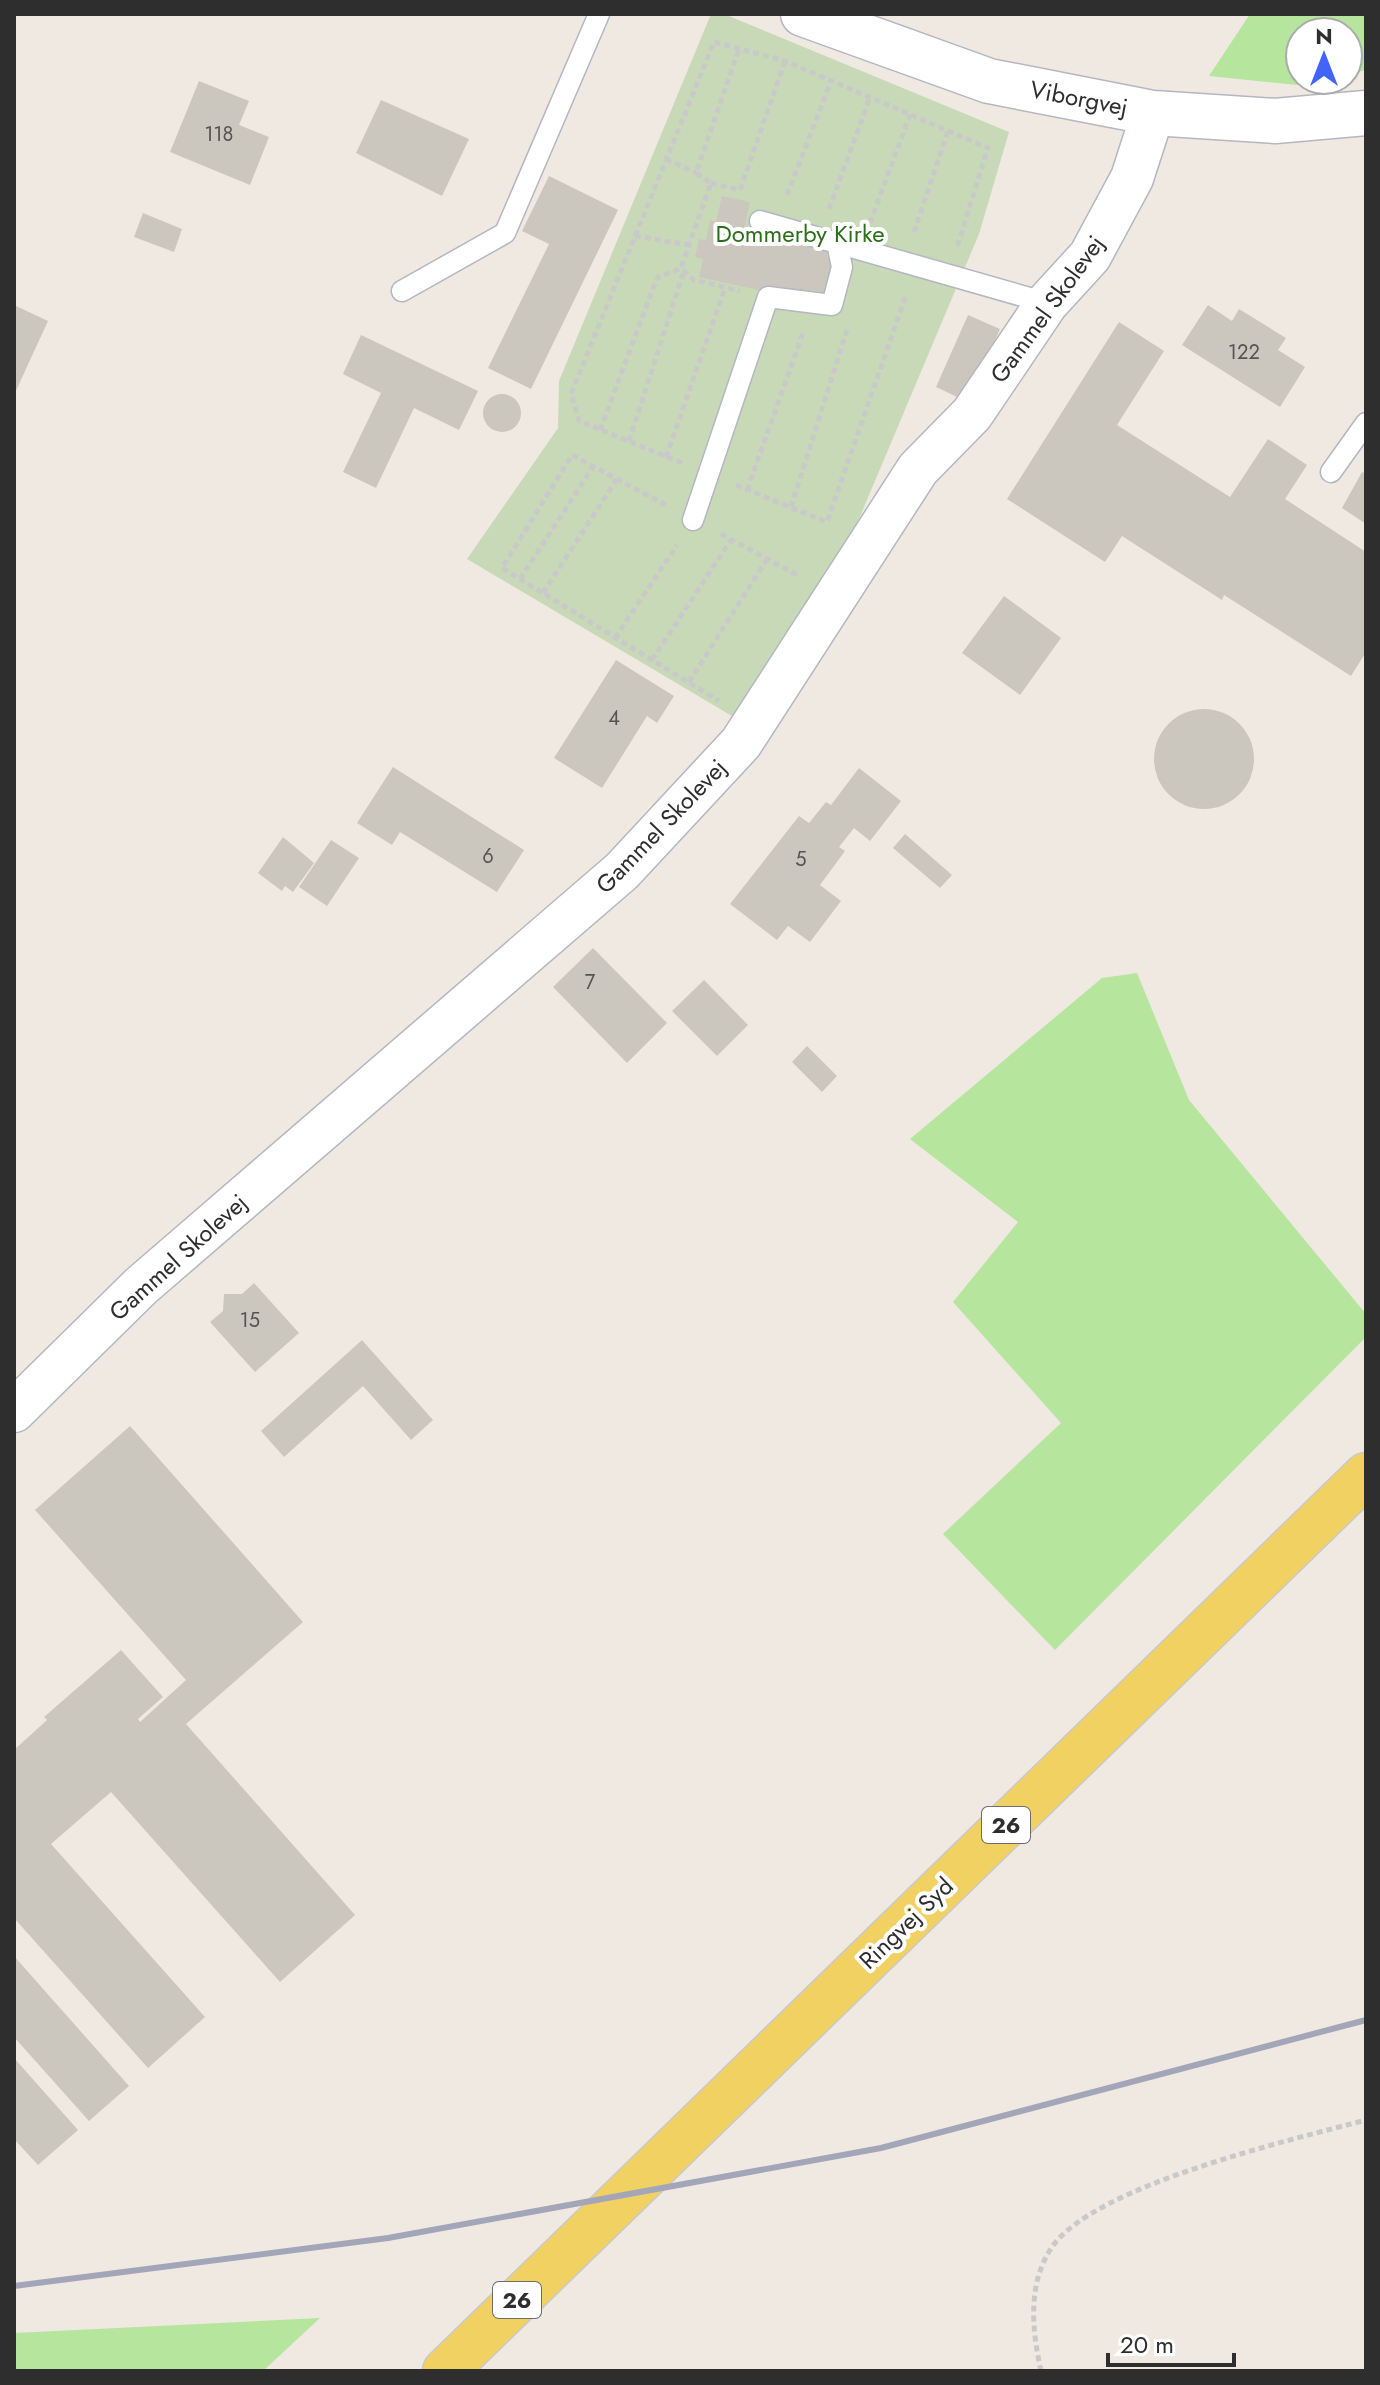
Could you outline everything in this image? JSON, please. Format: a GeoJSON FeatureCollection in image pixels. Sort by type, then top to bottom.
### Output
{"type":"FeatureCollection","features":[{"type":"Feature","properties":{"kind":"main road","name":"Ringvej Syd"},"geometry":{"type":"LineString","coordinates":[[445,2371],[1366,1475]]}},
{"type":"Feature","properties":{"kind":"street","name":"Viborgvej"},"geometry":{"type":"LineString","coordinates":[[803,14],[989,81],[1153,113],[1275,121],[1366,113]]}},
{"type":"Feature","properties":{"kind":"street","name":"Gammel Skolevej"},"geometry":{"type":"LineString","coordinates":[[14,1411],[141,1286],[622,871],[741,743],[918,469],[972,414],[1047,303],[1090,256],[1132,178],[1153,113]]}},
{"type":"Feature","properties":{"kind":"lane"},"geometry":{"type":"LineString","coordinates":[[402,291],[505,233],[599,14]]}},
{"type":"Feature","properties":{"kind":"lane"},"geometry":{"type":"LineString","coordinates":[[760,221],[1047,303]]}},
{"type":"Feature","properties":{"kind":"lane"},"geometry":{"type":"LineString","coordinates":[[693,520],[768,297],[832,305],[842,267],[828,240]]}},
{"type":"Feature","properties":{"kind":"lane"},"geometry":{"type":"LineString","coordinates":[[1331,472],[1366,423]]}},
{"type":"Feature","properties":{"kind":"path"},"geometry":{"type":"LineString","coordinates":[[696,173],[739,49]]}},
{"type":"Feature","properties":{"kind":"path"},"geometry":{"type":"LineString","coordinates":[[666,159],[711,183],[740,190],[785,61]]}},
{"type":"Feature","properties":{"kind":"path"},"geometry":{"type":"LineString","coordinates":[[786,197],[831,81]]}},
{"type":"Feature","properties":{"kind":"path"},"geometry":{"type":"LineString","coordinates":[[828,240],[870,97]]}},
{"type":"Feature","properties":{"kind":"path"},"geometry":{"type":"LineString","coordinates":[[860,250],[910,115]]}},
{"type":"Feature","properties":{"kind":"path"},"geometry":{"type":"LineString","coordinates":[[904,262],[948,131]]}},
{"type":"Feature","properties":{"kind":"path"},"geometry":{"type":"LineString","coordinates":[[628,441],[711,183]]}},
{"type":"Feature","properties":{"kind":"path"},"geometry":{"type":"LineString","coordinates":[[635,236],[689,245]]}},
{"type":"Feature","properties":{"kind":"path"},"geometry":{"type":"LineString","coordinates":[[682,269],[694,280],[768,297]]}},
{"type":"Feature","properties":{"kind":"path"},"geometry":{"type":"LineString","coordinates":[[600,430],[657,278],[682,269]]}},
{"type":"Feature","properties":{"kind":"path"},"geometry":{"type":"LineString","coordinates":[[666,457],[725,288]]}},
{"type":"Feature","properties":{"kind":"path"},"geometry":{"type":"LineString","coordinates":[[747,490],[813,303]]}},
{"type":"Feature","properties":{"kind":"path"},"geometry":{"type":"LineString","coordinates":[[791,507],[848,328]]}},
{"type":"Feature","properties":{"kind":"path"},"geometry":{"type":"LineString","coordinates":[[724,704],[502,568],[572,455],[799,576]]}},
{"type":"Feature","properties":{"kind":"path"},"geometry":{"type":"LineString","coordinates":[[520,579],[593,467]]}},
{"type":"Feature","properties":{"kind":"path"},"geometry":{"type":"LineString","coordinates":[[543,593],[617,479]]}},
{"type":"Feature","properties":{"kind":"path"},"geometry":{"type":"LineString","coordinates":[[615,638],[693,520]]}},
{"type":"Feature","properties":{"kind":"path"},"geometry":{"type":"LineString","coordinates":[[652,660],[731,540]]}},
{"type":"Feature","properties":{"kind":"path"},"geometry":{"type":"LineString","coordinates":[[689,682],[767,559]]}},
{"type":"Feature","properties":{"kind":"path"},"geometry":{"type":"LineString","coordinates":[[1041,2371],[1033,2335],[1034,2288],[1052,2247],[1083,2216],[1127,2195],[1235,2156],[1366,2120]]}},
{"type":"Feature","properties":{"kind":"green space","name":"Dommerby Kirke"},"geometry":{"type":"Polygon","coordinates":[[[711,14],[724,14],[1009,132],[979,234],[848,545],[737,719],[467,559],[558,428],[559,381],[711,14]]]}},
{"type":"Feature","properties":{"kind":"green space"},"geometry":{"type":"Polygon","coordinates":[[[1250,14],[1366,14],[1366,70],[1364,16],[1284,16],[1284,84],[1209,76],[1250,14]]]}},
{"type":"Feature","properties":{"kind":"green space"},"geometry":{"type":"Polygon","coordinates":[[[1137,973],[1189,1100],[1366,1314],[1366,1337],[1055,1650],[943,1534],[1061,1423],[953,1302],[1018,1222],[910,1139],[1102,978],[1137,973]]]}},
{"type":"Feature","properties":{"kind":"green space"},"geometry":{"type":"Polygon","coordinates":[[[320,2318],[263,2371],[14,2371],[14,2333],[320,2318]]]}},
{"type":"Feature","properties":{"kind":"building"},"geometry":{"type":"Polygon","coordinates":[[[199,81],[249,101],[239,125],[269,137],[250,185],[170,152],[199,81]]]}},
{"type":"Feature","properties":{"kind":"building"},"geometry":{"type":"Polygon","coordinates":[[[381,100],[469,139],[442,196],[356,153],[381,100]]]}},
{"type":"Feature","properties":{"kind":"building"},"geometry":{"type":"Polygon","coordinates":[[[549,176],[618,210],[531,389],[488,368],[549,244],[522,231],[549,176]]]}},
{"type":"Feature","properties":{"kind":"building","name":"Dommerby Kirke"},"geometry":{"type":"Polygon","coordinates":[[[722,196],[750,202],[744,229],[829,248],[827,257],[837,259],[829,294],[813,290],[812,296],[778,288],[777,294],[699,277],[703,259],[695,257],[699,239],[706,240],[710,220],[716,222],[722,196]]]}},
{"type":"Feature","properties":{"kind":"building"},"geometry":{"type":"Polygon","coordinates":[[[143,213],[182,229],[174,252],[134,237],[143,213]]]}},
{"type":"Feature","properties":{"kind":"building"},"geometry":{"type":"Polygon","coordinates":[[[14,305],[48,321],[14,395],[14,305]]]}},
{"type":"Feature","properties":{"kind":"building"},"geometry":{"type":"Polygon","coordinates":[[[1208,305],[1232,321],[1239,309],[1286,338],[1278,350],[1305,367],[1280,407],[1182,345],[1208,305]]]}},
{"type":"Feature","properties":{"kind":"building"},"geometry":{"type":"Polygon","coordinates":[[[968,315],[1000,329],[968,402],[936,387],[968,315]]]}},
{"type":"Feature","properties":{"kind":"building"},"geometry":{"type":"Polygon","coordinates":[[[1119,322],[1164,351],[1117,425],[1230,497],[1268,439],[1307,465],[1285,499],[1366,552],[1366,652],[1351,676],[1224,595],[1222,600],[1122,536],[1105,562],[1007,499],[1119,322]]]}},
{"type":"Feature","properties":{"kind":"building"},"geometry":{"type":"Polygon","coordinates":[[[361,335],[478,391],[459,430],[414,408],[376,488],[343,472],[381,393],[343,374],[361,335]]]}},
{"type":"Feature","properties":{"kind":"building"},"geometry":{"type":"Polygon","coordinates":[[[502,394],[515,400],[521,413],[515,426],[502,432],[489,426],[483,413],[489,400],[502,394]]]}},
{"type":"Feature","properties":{"kind":"building"},"geometry":{"type":"Polygon","coordinates":[[[1362,472],[1366,474],[1366,524],[1342,508],[1362,472]]]}},
{"type":"Feature","properties":{"kind":"building"},"geometry":{"type":"Polygon","coordinates":[[[1004,596],[1061,638],[1020,695],[962,653],[1004,596]]]}},
{"type":"Feature","properties":{"kind":"building"},"geometry":{"type":"Polygon","coordinates":[[[616,660],[674,696],[657,723],[647,716],[602,788],[554,758],[616,660]]]}},
{"type":"Feature","properties":{"kind":"building"},"geometry":{"type":"Polygon","coordinates":[[[1204,709],[1223,712],[1240,723],[1251,740],[1254,759],[1251,778],[1240,795],[1223,806],[1204,809],[1185,806],[1168,795],[1157,778],[1154,759],[1157,740],[1168,723],[1185,712],[1204,709]]]}},
{"type":"Feature","properties":{"kind":"building"},"geometry":{"type":"Polygon","coordinates":[[[393,767],[524,850],[497,892],[400,832],[392,845],[357,823],[393,767]]]}},
{"type":"Feature","properties":{"kind":"building"},"geometry":{"type":"Polygon","coordinates":[[[859,768],[901,801],[870,841],[854,828],[839,847],[845,851],[820,885],[841,901],[810,942],[788,926],[777,940],[730,904],[799,816],[809,823],[826,802],[831,805],[859,768]]]}},
{"type":"Feature","properties":{"kind":"building"},"geometry":{"type":"Polygon","coordinates":[[[905,834],[952,875],[940,888],[893,848],[905,834]]]}},
{"type":"Feature","properties":{"kind":"building"},"geometry":{"type":"Polygon","coordinates":[[[283,837],[314,863],[293,892],[285,886],[282,891],[258,873],[283,837]]]}},
{"type":"Feature","properties":{"kind":"building"},"geometry":{"type":"Polygon","coordinates":[[[331,840],[359,858],[327,906],[299,887],[331,840]]]}},
{"type":"Feature","properties":{"kind":"building"},"geometry":{"type":"Polygon","coordinates":[[[593,948],[667,1023],[627,1063],[553,987],[593,948]]]}},
{"type":"Feature","properties":{"kind":"building"},"geometry":{"type":"Polygon","coordinates":[[[704,980],[748,1025],[717,1056],[672,1011],[704,980]]]}},
{"type":"Feature","properties":{"kind":"building"},"geometry":{"type":"Polygon","coordinates":[[[807,1046],[837,1076],[822,1092],[792,1062],[807,1046]]]}},
{"type":"Feature","properties":{"kind":"building"},"geometry":{"type":"Polygon","coordinates":[[[254,1283],[299,1333],[255,1372],[210,1322],[223,1311],[224,1294],[242,1294],[254,1283]]]}},
{"type":"Feature","properties":{"kind":"building"},"geometry":{"type":"Polygon","coordinates":[[[362,1340],[433,1420],[411,1440],[363,1386],[284,1457],[261,1431],[362,1340]]]}},
{"type":"Feature","properties":{"kind":"building"},"geometry":{"type":"Polygon","coordinates":[[[130,1426],[303,1622],[186,1724],[355,1915],[280,1982],[111,1792],[51,1844],[205,2017],[148,2068],[14,1918],[14,1750],[47,1720],[44,1717],[121,1650],[163,1697],[138,1719],[140,1722],[186,1680],[35,1510],[130,1426]]]}},
{"type":"Feature","properties":{"kind":"building"},"geometry":{"type":"Polygon","coordinates":[[[14,1956],[129,2086],[89,2121],[14,2037],[14,1956]]]}},
{"type":"Feature","properties":{"kind":"building"},"geometry":{"type":"Polygon","coordinates":[[[14,2058],[78,2130],[38,2165],[14,2139],[14,2058]]]}},
{"type":"Feature","properties":{"kind":"railway"},"geometry":{"type":"LineString","coordinates":[[14,2286],[388,2238],[881,2148],[1366,2020]]}}]}
